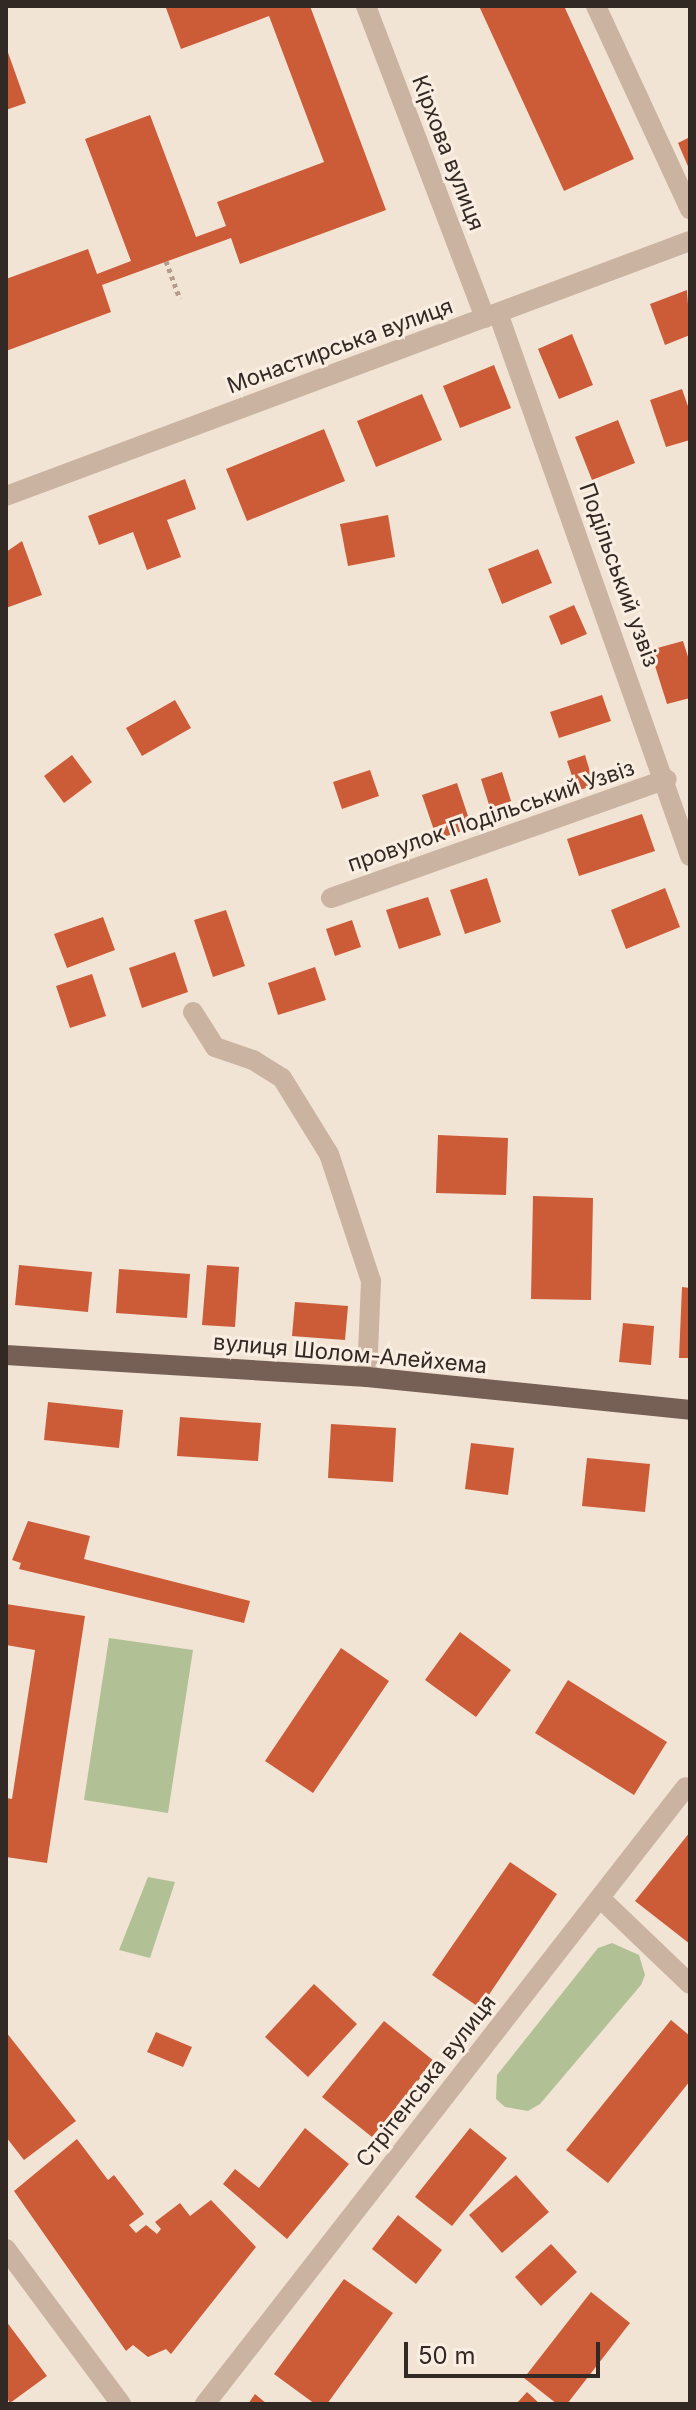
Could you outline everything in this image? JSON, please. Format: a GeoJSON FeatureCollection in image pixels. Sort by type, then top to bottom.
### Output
{"type":"FeatureCollection","features":[{"type":"Feature","properties":{"kind":"main road","name":"вулиця Шолом-Алейхема"},"geometry":{"type":"LineString","coordinates":[[6,1355],[367,1377],[690,1410]]}},
{"type":"Feature","properties":{"kind":"street","name":"Кірхова вулиця"},"geometry":{"type":"LineString","coordinates":[[366,6],[492,315]]}},
{"type":"Feature","properties":{"kind":"street"},"geometry":{"type":"LineString","coordinates":[[596,6],[690,209]]}},
{"type":"Feature","properties":{"kind":"street","name":"Монастирська вулиця"},"geometry":{"type":"LineString","coordinates":[[6,496],[690,241]]}},
{"type":"Feature","properties":{"kind":"street","name":"Подільський узвіз"},"geometry":{"type":"LineString","coordinates":[[492,315],[667,779],[690,856]]}},
{"type":"Feature","properties":{"kind":"street","name":"провулок Подільський Узвіз"},"geometry":{"type":"LineString","coordinates":[[331,898],[667,779]]}},
{"type":"Feature","properties":{"kind":"street"},"geometry":{"type":"LineString","coordinates":[[193,1012],[215,1047],[253,1060],[282,1078],[329,1154],[371,1281],[367,1377]]}},
{"type":"Feature","properties":{"kind":"street","name":"Стрітенська вулиця"},"geometry":{"type":"LineString","coordinates":[[205,2404],[686,1787]]}},
{"type":"Feature","properties":{"kind":"street"},"geometry":{"type":"LineString","coordinates":[[600,1898],[690,1984]]}},
{"type":"Feature","properties":{"kind":"street"},"geometry":{"type":"LineString","coordinates":[[6,2249],[121,2404]]}},
{"type":"Feature","properties":{"kind":"path"},"geometry":{"type":"LineString","coordinates":[[166,261],[180,299]]}},
{"type":"Feature","properties":{"kind":"green space"},"geometry":{"type":"Polygon","coordinates":[[[109,1638],[193,1650],[168,1813],[84,1800],[109,1638]]]}},
{"type":"Feature","properties":{"kind":"green space"},"geometry":{"type":"Polygon","coordinates":[[[148,1877],[175,1882],[150,1958],[119,1950],[148,1877]]]}},
{"type":"Feature","properties":{"kind":"green space"},"geometry":{"type":"Polygon","coordinates":[[[612,1943],[639,1955],[645,1975],[641,1985],[540,2104],[528,2111],[505,2107],[496,2099],[497,2075],[598,1948],[612,1943]]]}},
{"type":"Feature","properties":{"kind":"building"},"geometry":{"type":"Polygon","coordinates":[[[310,6],[386,210],[240,264],[231,238],[102,285],[111,312],[6,351],[6,279],[88,249],[97,274],[131,261],[85,139],[150,115],[196,237],[226,226],[217,202],[324,162],[269,16],[181,49],[166,8],[310,6]]]}},
{"type":"Feature","properties":{"kind":"building"},"geometry":{"type":"Polygon","coordinates":[[[479,6],[564,6],[634,159],[564,191],[479,6]]]}},
{"type":"Feature","properties":{"kind":"building"},"geometry":{"type":"Polygon","coordinates":[[[6,47],[26,103],[6,110],[6,47]]]}},
{"type":"Feature","properties":{"kind":"building"},"geometry":{"type":"Polygon","coordinates":[[[690,137],[690,171],[678,143],[690,137]]]}},
{"type":"Feature","properties":{"kind":"building"},"geometry":{"type":"Polygon","coordinates":[[[687,290],[690,335],[665,345],[650,304],[687,290]]]}},
{"type":"Feature","properties":{"kind":"building"},"geometry":{"type":"Polygon","coordinates":[[[572,334],[593,385],[559,399],[538,349],[572,334]]]}},
{"type":"Feature","properties":{"kind":"building"},"geometry":{"type":"Polygon","coordinates":[[[494,365],[511,408],[460,428],[443,386],[494,365]]]}},
{"type":"Feature","properties":{"kind":"building"},"geometry":{"type":"Polygon","coordinates":[[[682,389],[690,412],[690,440],[666,447],[650,400],[682,389]]]}},
{"type":"Feature","properties":{"kind":"building"},"geometry":{"type":"Polygon","coordinates":[[[422,394],[442,440],[376,467],[357,421],[422,394]]]}},
{"type":"Feature","properties":{"kind":"building"},"geometry":{"type":"Polygon","coordinates":[[[618,420],[635,463],[592,480],[575,437],[618,420]]]}},
{"type":"Feature","properties":{"kind":"building"},"geometry":{"type":"Polygon","coordinates":[[[324,429],[345,481],[247,521],[226,469],[324,429]]]}},
{"type":"Feature","properties":{"kind":"building"},"geometry":{"type":"Polygon","coordinates":[[[185,479],[196,509],[167,520],[181,557],[147,570],[133,532],[99,545],[88,516],[185,479]]]}},
{"type":"Feature","properties":{"kind":"building"},"geometry":{"type":"Polygon","coordinates":[[[388,515],[395,557],[348,566],[340,524],[388,515]]]}},
{"type":"Feature","properties":{"kind":"building"},"geometry":{"type":"Polygon","coordinates":[[[22,541],[42,595],[6,608],[6,552],[22,541]]]}},
{"type":"Feature","properties":{"kind":"building"},"geometry":{"type":"Polygon","coordinates":[[[538,549],[552,583],[502,604],[488,569],[538,549]]]}},
{"type":"Feature","properties":{"kind":"building"},"geometry":{"type":"Polygon","coordinates":[[[574,605],[587,634],[561,645],[549,616],[574,605]]]}},
{"type":"Feature","properties":{"kind":"building"},"geometry":{"type":"Polygon","coordinates":[[[683,641],[690,663],[690,698],[667,704],[650,650],[683,641]]]}},
{"type":"Feature","properties":{"kind":"building"},"geometry":{"type":"Polygon","coordinates":[[[602,695],[611,721],[559,738],[550,712],[602,695]]]}},
{"type":"Feature","properties":{"kind":"building"},"geometry":{"type":"Polygon","coordinates":[[[175,700],[191,728],[142,756],[126,728],[175,700]]]}},
{"type":"Feature","properties":{"kind":"building"},"geometry":{"type":"Polygon","coordinates":[[[72,755],[92,782],[64,803],[44,776],[72,755]]]}},
{"type":"Feature","properties":{"kind":"building"},"geometry":{"type":"Polygon","coordinates":[[[585,755],[594,785],[577,791],[567,761],[585,755]]]}},
{"type":"Feature","properties":{"kind":"building"},"geometry":{"type":"Polygon","coordinates":[[[370,770],[379,796],[342,809],[333,782],[370,770]]]}},
{"type":"Feature","properties":{"kind":"building"},"geometry":{"type":"Polygon","coordinates":[[[502,772],[512,804],[491,811],[481,779],[502,772]]]}},
{"type":"Feature","properties":{"kind":"building"},"geometry":{"type":"Polygon","coordinates":[[[457,783],[472,828],[437,839],[422,795],[457,783]]]}},
{"type":"Feature","properties":{"kind":"building"},"geometry":{"type":"Polygon","coordinates":[[[642,814],[655,851],[579,876],[567,839],[642,814]]]}},
{"type":"Feature","properties":{"kind":"building"},"geometry":{"type":"Polygon","coordinates":[[[487,878],[501,922],[465,934],[450,890],[487,878]]]}},
{"type":"Feature","properties":{"kind":"building"},"geometry":{"type":"Polygon","coordinates":[[[665,888],[680,927],[626,949],[611,910],[665,888]]]}},
{"type":"Feature","properties":{"kind":"building"},"geometry":{"type":"Polygon","coordinates":[[[428,897],[441,935],[399,949],[386,910],[428,897]]]}},
{"type":"Feature","properties":{"kind":"building"},"geometry":{"type":"Polygon","coordinates":[[[226,910],[245,966],[213,977],[194,920],[226,910]]]}},
{"type":"Feature","properties":{"kind":"building"},"geometry":{"type":"Polygon","coordinates":[[[103,917],[115,950],[67,968],[54,934],[103,917]]]}},
{"type":"Feature","properties":{"kind":"building"},"geometry":{"type":"Polygon","coordinates":[[[352,920],[361,947],[335,956],[326,929],[352,920]]]}},
{"type":"Feature","properties":{"kind":"building"},"geometry":{"type":"Polygon","coordinates":[[[175,952],[188,992],[142,1008],[129,968],[175,952]]]}},
{"type":"Feature","properties":{"kind":"building"},"geometry":{"type":"Polygon","coordinates":[[[315,967],[326,1000],[278,1015],[268,983],[315,967]]]}},
{"type":"Feature","properties":{"kind":"building"},"geometry":{"type":"Polygon","coordinates":[[[92,974],[106,1016],[70,1028],[56,986],[92,974]]]}},
{"type":"Feature","properties":{"kind":"building"},"geometry":{"type":"Polygon","coordinates":[[[438,1135],[508,1138],[506,1195],[436,1193],[438,1135]]]}},
{"type":"Feature","properties":{"kind":"building"},"geometry":{"type":"Polygon","coordinates":[[[533,1196],[593,1198],[591,1300],[531,1299],[533,1196]]]}},
{"type":"Feature","properties":{"kind":"building"},"geometry":{"type":"Polygon","coordinates":[[[19,1265],[92,1272],[88,1312],[15,1305],[19,1265]]]}},
{"type":"Feature","properties":{"kind":"building"},"geometry":{"type":"Polygon","coordinates":[[[207,1265],[239,1267],[235,1327],[202,1325],[207,1265]]]}},
{"type":"Feature","properties":{"kind":"building"},"geometry":{"type":"Polygon","coordinates":[[[119,1269],[190,1274],[187,1318],[116,1313],[119,1269]]]}},
{"type":"Feature","properties":{"kind":"building"},"geometry":{"type":"Polygon","coordinates":[[[682,1287],[690,1288],[690,1358],[679,1358],[682,1287]]]}},
{"type":"Feature","properties":{"kind":"building"},"geometry":{"type":"Polygon","coordinates":[[[295,1302],[348,1306],[345,1340],[292,1336],[295,1302]]]}},
{"type":"Feature","properties":{"kind":"building"},"geometry":{"type":"Polygon","coordinates":[[[623,1323],[654,1326],[651,1365],[619,1362],[623,1323]]]}},
{"type":"Feature","properties":{"kind":"building"},"geometry":{"type":"Polygon","coordinates":[[[48,1402],[123,1410],[119,1448],[44,1440],[48,1402]]]}},
{"type":"Feature","properties":{"kind":"building"},"geometry":{"type":"Polygon","coordinates":[[[180,1417],[261,1423],[258,1461],[177,1456],[180,1417]]]}},
{"type":"Feature","properties":{"kind":"building"},"geometry":{"type":"Polygon","coordinates":[[[331,1424],[396,1428],[393,1482],[328,1478],[331,1424]]]}},
{"type":"Feature","properties":{"kind":"building"},"geometry":{"type":"Polygon","coordinates":[[[471,1443],[514,1448],[508,1495],[465,1489],[471,1443]]]}},
{"type":"Feature","properties":{"kind":"building"},"geometry":{"type":"Polygon","coordinates":[[[587,1458],[650,1464],[645,1512],[582,1506],[587,1458]]]}},
{"type":"Feature","properties":{"kind":"building"},"geometry":{"type":"Polygon","coordinates":[[[28,1521],[90,1536],[84,1559],[250,1601],[244,1623],[19,1569],[21,1563],[12,1560],[28,1521]]]}},
{"type":"Feature","properties":{"kind":"building"},"geometry":{"type":"Polygon","coordinates":[[[6,1604],[85,1616],[47,1863],[6,1857],[6,1798],[12,1799],[35,1650],[6,1645],[6,1604]]]}},
{"type":"Feature","properties":{"kind":"building"},"geometry":{"type":"Polygon","coordinates":[[[460,1632],[511,1670],[476,1717],[425,1680],[460,1632]]]}},
{"type":"Feature","properties":{"kind":"building"},"geometry":{"type":"Polygon","coordinates":[[[341,1648],[389,1681],[313,1793],[265,1761],[341,1648]]]}},
{"type":"Feature","properties":{"kind":"building"},"geometry":{"type":"Polygon","coordinates":[[[568,1680],[667,1742],[634,1795],[535,1733],[568,1680]]]}},
{"type":"Feature","properties":{"kind":"building"},"geometry":{"type":"Polygon","coordinates":[[[690,1832],[690,1944],[635,1901],[690,1832]]]}},
{"type":"Feature","properties":{"kind":"building"},"geometry":{"type":"Polygon","coordinates":[[[510,1862],[557,1894],[480,2008],[432,1975],[510,1862]]]}},
{"type":"Feature","properties":{"kind":"building"},"geometry":{"type":"Polygon","coordinates":[[[314,1984],[357,2024],[308,2077],[265,2037],[314,1984]]]}},
{"type":"Feature","properties":{"kind":"building"},"geometry":{"type":"Polygon","coordinates":[[[671,2020],[690,2036],[690,2081],[608,2183],[566,2150],[671,2020]]]}},
{"type":"Feature","properties":{"kind":"building"},"geometry":{"type":"Polygon","coordinates":[[[384,2021],[434,2061],[372,2137],[322,2097],[384,2021]]]}},
{"type":"Feature","properties":{"kind":"building"},"geometry":{"type":"Polygon","coordinates":[[[6,2032],[76,2121],[24,2160],[6,2137],[6,2032]]]}},
{"type":"Feature","properties":{"kind":"building"},"geometry":{"type":"Polygon","coordinates":[[[156,2032],[192,2047],[183,2067],[147,2052],[156,2032]]]}},
{"type":"Feature","properties":{"kind":"building"},"geometry":{"type":"Polygon","coordinates":[[[305,2128],[349,2164],[287,2239],[223,2184],[235,2169],[259,2188],[305,2128]]]}},
{"type":"Feature","properties":{"kind":"building"},"geometry":{"type":"Polygon","coordinates":[[[470,2128],[507,2158],[452,2226],[415,2197],[470,2128]]]}},
{"type":"Feature","properties":{"kind":"building"},"geometry":{"type":"Polygon","coordinates":[[[77,2139],[108,2180],[114,2175],[144,2214],[129,2225],[136,2233],[146,2225],[157,2234],[161,2229],[155,2222],[180,2203],[190,2216],[211,2200],[256,2247],[171,2354],[166,2349],[148,2357],[133,2345],[126,2351],[14,2191],[77,2139]]]}},
{"type":"Feature","properties":{"kind":"building"},"geometry":{"type":"Polygon","coordinates":[[[516,2175],[549,2212],[502,2253],[469,2215],[516,2175]]]}},
{"type":"Feature","properties":{"kind":"building"},"geometry":{"type":"Polygon","coordinates":[[[398,2215],[442,2250],[416,2284],[372,2249],[398,2215]]]}},
{"type":"Feature","properties":{"kind":"building"},"geometry":{"type":"Polygon","coordinates":[[[551,2244],[577,2272],[541,2306],[515,2277],[551,2244]]]}},
{"type":"Feature","properties":{"kind":"building"},"geometry":{"type":"Polygon","coordinates":[[[344,2279],[393,2313],[327,2404],[315,2404],[274,2374],[344,2279]]]}},
{"type":"Feature","properties":{"kind":"building"},"geometry":{"type":"Polygon","coordinates":[[[591,2292],[630,2323],[567,2404],[557,2404],[524,2378],[591,2292]]]}},
{"type":"Feature","properties":{"kind":"building"},"geometry":{"type":"Polygon","coordinates":[[[6,2321],[47,2376],[10,2403],[6,2397],[6,2321]]]}},
{"type":"Feature","properties":{"kind":"building"},"geometry":{"type":"Polygon","coordinates":[[[527,2392],[540,2404],[516,2404],[527,2392]]]}},
{"type":"Feature","properties":{"kind":"building"},"geometry":{"type":"Polygon","coordinates":[[[255,2394],[267,2404],[248,2404],[255,2394]]]}}]}
